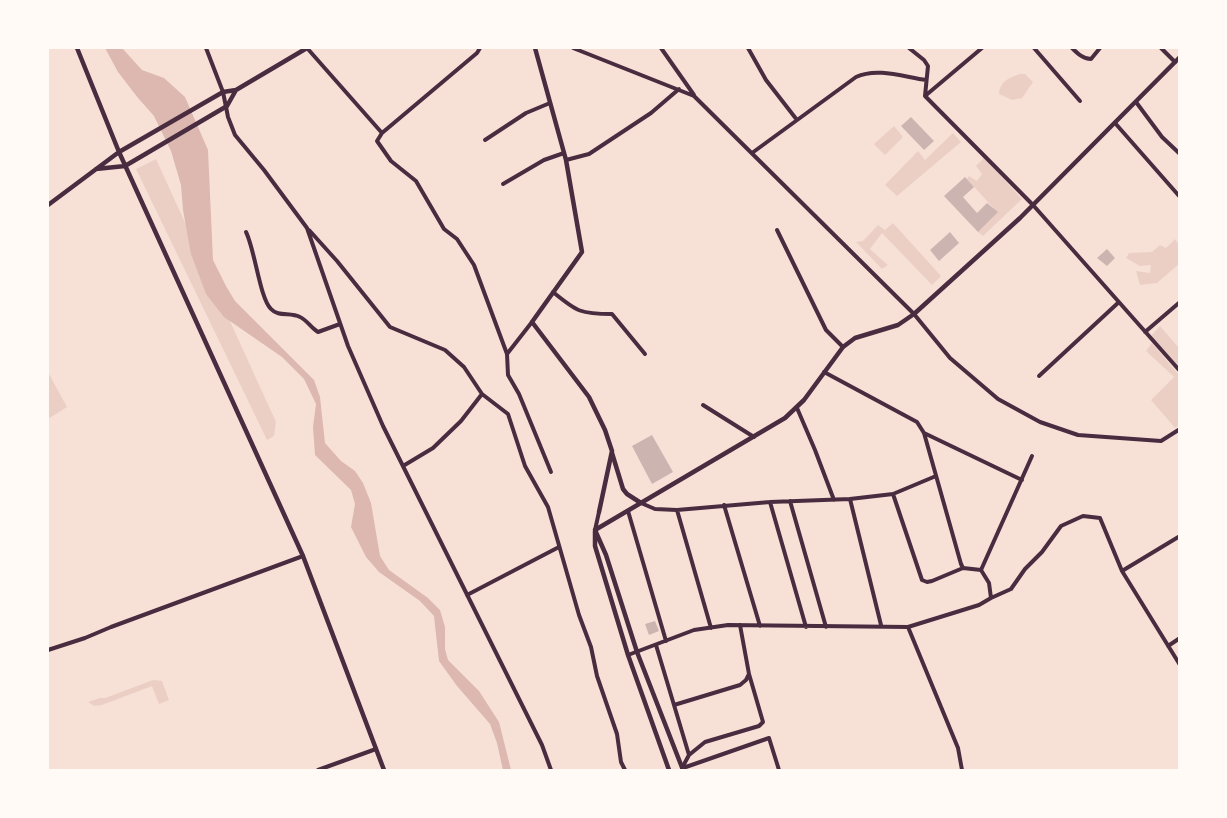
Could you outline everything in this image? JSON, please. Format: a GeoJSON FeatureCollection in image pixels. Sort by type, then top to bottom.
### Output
{"type":"FeatureCollection","features":[{"type":"Feature","properties":{"kind":"street"},"geometry":{"type":"LineString","coordinates":[[77,48],[125,166],[303,556],[384,770]]}},
{"type":"Feature","properties":{"kind":"street"},"geometry":{"type":"LineString","coordinates":[[206,48],[223,92],[228,116],[235,135],[264,170],[307,228],[337,261],[390,327],[445,350],[464,367],[482,394],[508,414],[524,466],[548,508],[579,615],[591,647],[596,676],[617,734],[621,762],[625,770]]}},
{"type":"Feature","properties":{"kind":"street"},"geometry":{"type":"LineString","coordinates":[[48,205],[94,169],[138,140],[223,92],[236,90],[307,48],[382,133]]}},
{"type":"Feature","properties":{"kind":"street"},"geometry":{"type":"LineString","coordinates":[[480,48],[477,53],[382,133],[377,141],[391,161],[416,181],[444,229],[457,239],[474,265],[507,354],[508,375],[519,394],[551,472]]}},
{"type":"Feature","properties":{"kind":"street"},"geometry":{"type":"LineString","coordinates":[[507,354],[582,252],[566,160],[535,48]]}},
{"type":"Feature","properties":{"kind":"street"},"geometry":{"type":"LineString","coordinates":[[573,48],[694,96]]}},
{"type":"Feature","properties":{"kind":"street"},"geometry":{"type":"LineString","coordinates":[[661,48],[694,96],[914,314],[950,358],[998,399],[1040,422],[1078,435],[1161,442],[1180,429]]}},
{"type":"Feature","properties":{"kind":"street"},"geometry":{"type":"LineString","coordinates":[[748,48],[766,80],[797,120]]}},
{"type":"Feature","properties":{"kind":"street"},"geometry":{"type":"LineString","coordinates":[[910,48],[928,66],[925,96],[1034,205],[1180,371]]}},
{"type":"Feature","properties":{"kind":"street"},"geometry":{"type":"LineString","coordinates":[[925,96],[982,48]]}},
{"type":"Feature","properties":{"kind":"street"},"geometry":{"type":"LineString","coordinates":[[1034,48],[1080,101]]}},
{"type":"Feature","properties":{"kind":"street"},"geometry":{"type":"LineString","coordinates":[[1072,48],[1078,54],[1091,59],[1100,48]]}},
{"type":"Feature","properties":{"kind":"street"},"geometry":{"type":"LineString","coordinates":[[1161,48],[1175,62]]}},
{"type":"Feature","properties":{"kind":"street"},"geometry":{"type":"LineString","coordinates":[[596,530],[785,418],[797,408],[843,347],[855,338],[898,325],[914,314],[1034,205],[1180,57]]}},
{"type":"Feature","properties":{"kind":"street"},"geometry":{"type":"LineString","coordinates":[[752,153],[865,72],[881,72],[926,80]]}},
{"type":"Feature","properties":{"kind":"street"},"geometry":{"type":"LineString","coordinates":[[94,169],[125,166],[145,155],[227,106],[236,90]]}},
{"type":"Feature","properties":{"kind":"street"},"geometry":{"type":"LineString","coordinates":[[566,160],[589,154],[651,113],[679,90]]}},
{"type":"Feature","properties":{"kind":"street"},"geometry":{"type":"LineString","coordinates":[[486,140],[526,113],[550,102]]}},
{"type":"Feature","properties":{"kind":"street"},"geometry":{"type":"LineString","coordinates":[[1136,102],[1162,137],[1180,154]]}},
{"type":"Feature","properties":{"kind":"street"},"geometry":{"type":"LineString","coordinates":[[1115,123],[1180,197]]}},
{"type":"Feature","properties":{"kind":"street"},"geometry":{"type":"LineString","coordinates":[[503,184],[544,160],[564,153]]}},
{"type":"Feature","properties":{"kind":"street"},"geometry":{"type":"LineString","coordinates":[[307,228],[340,324],[360,373],[403,466],[542,745],[551,770]]}},
{"type":"Feature","properties":{"kind":"street"},"geometry":{"type":"LineString","coordinates":[[777,230],[826,330],[843,347]]}},
{"type":"Feature","properties":{"kind":"street"},"geometry":{"type":"LineString","coordinates":[[246,232],[250,240],[267,305],[272,310],[280,314],[300,316],[318,332],[340,324]]}},
{"type":"Feature","properties":{"kind":"street"},"geometry":{"type":"LineString","coordinates":[[553,292],[577,311],[592,314],[612,314],[645,354]]}},
{"type":"Feature","properties":{"kind":"street"},"geometry":{"type":"LineString","coordinates":[[1039,376],[1119,302]]}},
{"type":"Feature","properties":{"kind":"street"},"geometry":{"type":"LineString","coordinates":[[1145,332],[1180,302]]}},
{"type":"Feature","properties":{"kind":"street"},"geometry":{"type":"LineString","coordinates":[[532,322],[589,396],[605,430],[623,489],[641,503],[655,509],[677,510],[770,502],[850,499],[893,494],[936,476]]}},
{"type":"Feature","properties":{"kind":"street"},"geometry":{"type":"LineString","coordinates":[[824,372],[917,422],[924,433],[963,568]]}},
{"type":"Feature","properties":{"kind":"street"},"geometry":{"type":"LineString","coordinates":[[403,466],[433,448],[461,421],[482,394]]}},
{"type":"Feature","properties":{"kind":"street"},"geometry":{"type":"LineString","coordinates":[[703,406],[754,437]]}},
{"type":"Feature","properties":{"kind":"street"},"geometry":{"type":"LineString","coordinates":[[797,408],[816,450],[834,500]]}},
{"type":"Feature","properties":{"kind":"street"},"geometry":{"type":"LineString","coordinates":[[924,433],[1022,480]]}},
{"type":"Feature","properties":{"kind":"street"},"geometry":{"type":"LineString","coordinates":[[612,451],[596,530],[595,546],[628,655],[669,770]]}},
{"type":"Feature","properties":{"kind":"street"},"geometry":{"type":"LineString","coordinates":[[981,570],[1032,456]]}},
{"type":"Feature","properties":{"kind":"street"},"geometry":{"type":"LineString","coordinates":[[893,494],[922,580],[932,581],[963,568],[981,570],[989,582],[992,598]]}},
{"type":"Feature","properties":{"kind":"street"},"geometry":{"type":"LineString","coordinates":[[850,499],[881,625]]}},
{"type":"Feature","properties":{"kind":"street"},"geometry":{"type":"LineString","coordinates":[[790,501],[826,627]]}},
{"type":"Feature","properties":{"kind":"street"},"geometry":{"type":"LineString","coordinates":[[770,502],[806,627]]}},
{"type":"Feature","properties":{"kind":"street"},"geometry":{"type":"LineString","coordinates":[[724,505],[760,626]]}},
{"type":"Feature","properties":{"kind":"street"},"geometry":{"type":"LineString","coordinates":[[677,510],[712,628]]}},
{"type":"Feature","properties":{"kind":"street"},"geometry":{"type":"LineString","coordinates":[[628,511],[666,641]]}},
{"type":"Feature","properties":{"kind":"street"},"geometry":{"type":"LineString","coordinates":[[628,655],[694,630],[712,628],[740,626],[826,627],[881,625],[908,627],[979,605],[1011,589],[1025,568],[1042,552],[1061,526],[1083,516],[1100,518],[1122,571],[1180,665]]}},
{"type":"Feature","properties":{"kind":"street"},"geometry":{"type":"LineString","coordinates":[[596,530],[606,555],[637,652],[683,769]]}},
{"type":"Feature","properties":{"kind":"street"},"geometry":{"type":"LineString","coordinates":[[1122,571],[1180,536]]}},
{"type":"Feature","properties":{"kind":"street"},"geometry":{"type":"LineString","coordinates":[[467,595],[559,547]]}},
{"type":"Feature","properties":{"kind":"street"},"geometry":{"type":"LineString","coordinates":[[48,650],[85,638],[303,556]]}},
{"type":"Feature","properties":{"kind":"street"},"geometry":{"type":"LineString","coordinates":[[683,769],[690,755],[705,742],[759,726],[763,722],[749,674],[740,626]]}},
{"type":"Feature","properties":{"kind":"street"},"geometry":{"type":"LineString","coordinates":[[908,627],[958,748],[962,770]]}},
{"type":"Feature","properties":{"kind":"street"},"geometry":{"type":"LineString","coordinates":[[1168,646],[1180,638]]}},
{"type":"Feature","properties":{"kind":"street"},"geometry":{"type":"LineString","coordinates":[[656,645],[690,755]]}},
{"type":"Feature","properties":{"kind":"street"},"geometry":{"type":"LineString","coordinates":[[674,705],[740,685],[749,674]]}},
{"type":"Feature","properties":{"kind":"street"},"geometry":{"type":"LineString","coordinates":[[683,769],[769,738],[779,770]]}},
{"type":"Feature","properties":{"kind":"street"},"geometry":{"type":"LineString","coordinates":[[318,770],[376,749]]}},
{"type":"Feature","properties":{"kind":"shaded area"},"geometry":{"type":"Polygon","coordinates":[[[105,48],[122,48],[142,70],[164,78],[185,97],[208,150],[213,260],[235,301],[314,380],[320,397],[325,443],[341,461],[355,471],[363,483],[371,503],[380,556],[389,570],[428,598],[440,610],[445,627],[445,649],[448,660],[479,691],[499,722],[511,770],[503,770],[497,743],[490,724],[457,686],[439,661],[434,616],[420,601],[379,572],[366,557],[351,527],[355,504],[351,490],[315,455],[313,427],[316,404],[304,379],[282,357],[224,317],[206,294],[191,254],[183,210],[181,185],[171,151],[154,116],[118,72],[105,48]]]}},
{"type":"Feature","properties":{"kind":"shaded area"},"geometry":{"type":"Polygon","coordinates":[[[1020,74],[1025,74],[1033,82],[1022,98],[1012,100],[999,94],[1003,83],[1020,74]]]}},
{"type":"Feature","properties":{"kind":"shaded area"},"geometry":{"type":"Polygon","coordinates":[[[894,126],[903,137],[885,155],[874,144],[894,126]]]}},
{"type":"Feature","properties":{"kind":"shaded area"},"geometry":{"type":"Polygon","coordinates":[[[953,133],[961,142],[897,196],[885,185],[918,151],[925,160],[953,133]]]}},
{"type":"Feature","properties":{"kind":"shaded area"},"geometry":{"type":"Polygon","coordinates":[[[984,158],[1022,199],[983,236],[978,232],[997,212],[967,179],[969,176],[977,181],[982,174],[976,166],[984,158]]]}},
{"type":"Feature","properties":{"kind":"shaded area"},"geometry":{"type":"Polygon","coordinates":[[[156,159],[276,422],[274,436],[267,440],[136,169],[156,159]]]}},
{"type":"Feature","properties":{"kind":"shaded area"},"geometry":{"type":"Polygon","coordinates":[[[893,223],[941,276],[932,285],[882,233],[870,249],[888,265],[882,269],[856,242],[863,241],[878,225],[885,230],[893,223]]]}},
{"type":"Feature","properties":{"kind":"shaded area"},"geometry":{"type":"Polygon","coordinates":[[[1175,239],[1179,245],[1179,264],[1157,283],[1140,285],[1136,271],[1150,273],[1151,265],[1140,266],[1126,258],[1129,253],[1152,252],[1160,245],[1166,248],[1175,239]]]}},
{"type":"Feature","properties":{"kind":"shaded area"},"geometry":{"type":"Polygon","coordinates":[[[1160,326],[1179,348],[1179,368],[1151,336],[1160,326]]]}},
{"type":"Feature","properties":{"kind":"shaded area"},"geometry":{"type":"Polygon","coordinates":[[[1152,343],[1179,375],[1179,425],[1175,428],[1151,400],[1174,377],[1146,351],[1152,343]]]}},
{"type":"Feature","properties":{"kind":"shaded area"},"geometry":{"type":"Polygon","coordinates":[[[48,372],[67,407],[48,419],[48,372]]]}},
{"type":"Feature","properties":{"kind":"shaded area"},"geometry":{"type":"Polygon","coordinates":[[[153,680],[162,681],[169,700],[159,704],[152,686],[102,705],[94,706],[88,702],[105,698],[153,680]]]}},
{"type":"Feature","properties":{"kind":"building"},"geometry":{"type":"Polygon","coordinates":[[[911,117],[934,141],[924,150],[901,126],[911,117]]]}},
{"type":"Feature","properties":{"kind":"building"},"geometry":{"type":"Polygon","coordinates":[[[965,177],[974,187],[963,197],[977,213],[987,203],[998,212],[978,232],[944,196],[965,177]]]}},
{"type":"Feature","properties":{"kind":"building"},"geometry":{"type":"Polygon","coordinates":[[[950,232],[959,243],[939,261],[930,250],[950,232]]]}},
{"type":"Feature","properties":{"kind":"building"},"geometry":{"type":"Polygon","coordinates":[[[1107,249],[1115,258],[1107,266],[1097,258],[1107,249]]]}},
{"type":"Feature","properties":{"kind":"building"},"geometry":{"type":"Polygon","coordinates":[[[652,435],[673,472],[652,484],[632,446],[652,435]]]}},
{"type":"Feature","properties":{"kind":"building"},"geometry":{"type":"Polygon","coordinates":[[[655,621],[659,631],[649,635],[645,624],[655,621]]]}}]}
